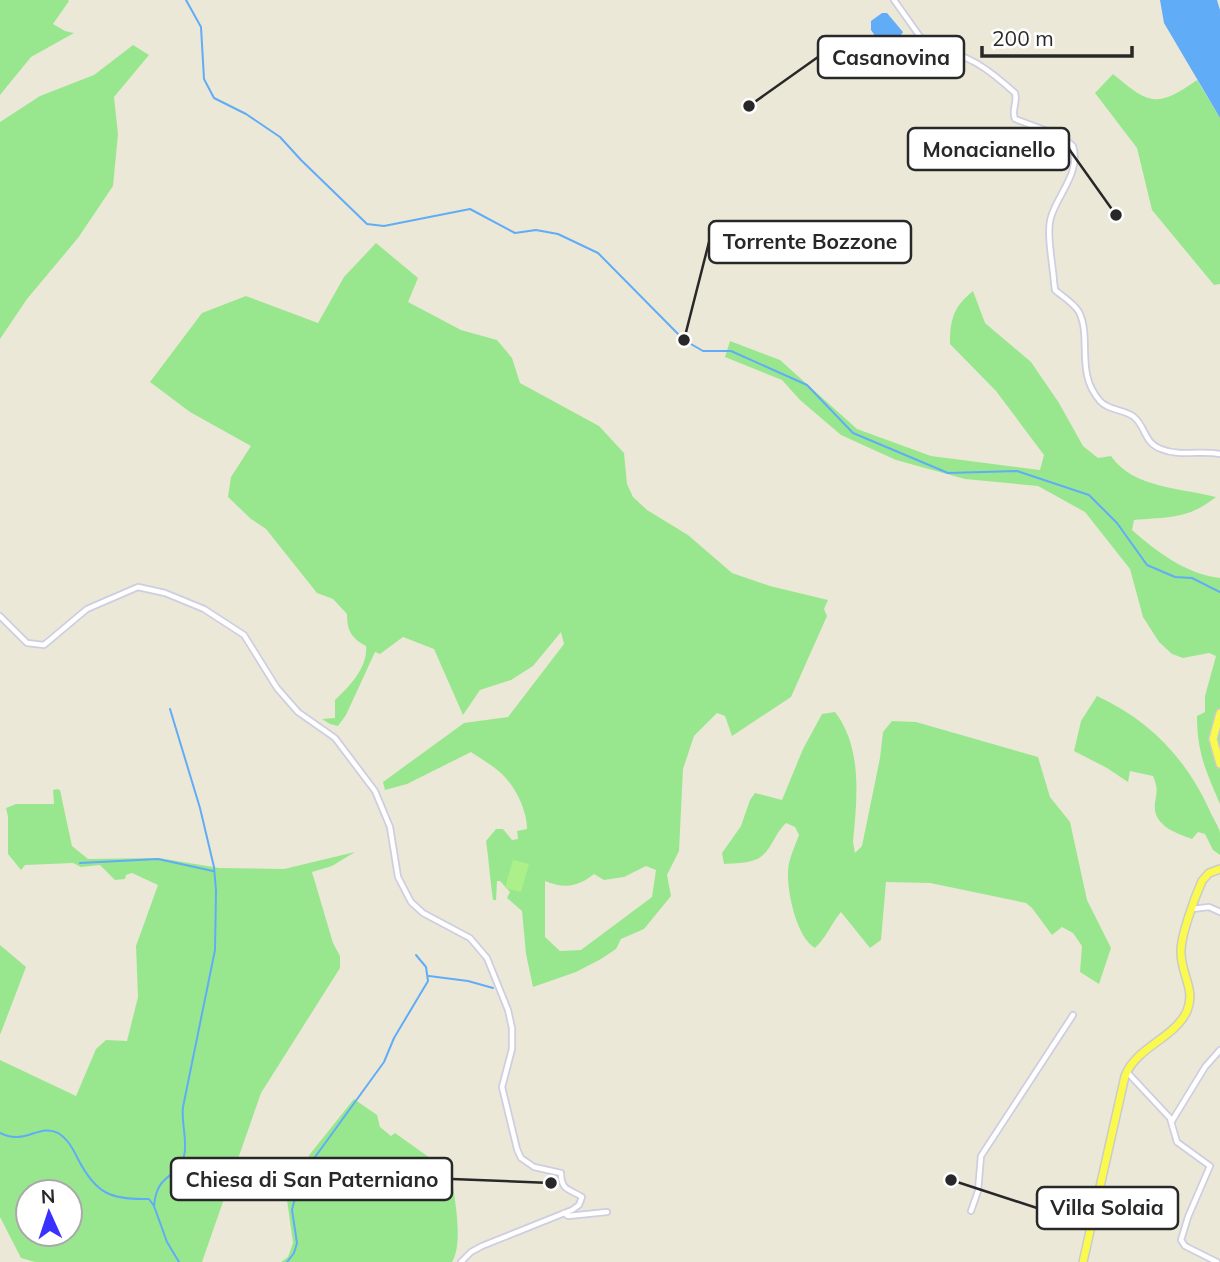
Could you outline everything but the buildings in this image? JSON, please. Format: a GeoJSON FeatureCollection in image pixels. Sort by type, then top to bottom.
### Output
{"type":"FeatureCollection","features":[{"type":"Feature","properties":{"kind":"main road"},"geometry":{"type":"LineString","coordinates":[[1220,713],[1213,738],[1220,764]]}},
{"type":"Feature","properties":{"kind":"main road"},"geometry":{"type":"LineString","coordinates":[[1083,1262],[1126,1072],[1136,1058],[1179,1023],[1188,1008],[1191,993],[1181,952],[1203,880],[1211,872],[1220,869]]}},
{"type":"Feature","properties":{"kind":"street"},"geometry":{"type":"LineString","coordinates":[[894,0],[931,52],[941,50],[967,58],[1015,93],[1015,119],[1060,136],[1073,146],[1071,174],[1051,217],[1054,282],[1055,290],[1072,304],[1080,316],[1088,380],[1099,399],[1109,407],[1136,419],[1151,444],[1162,450],[1174,453],[1220,454]]}},
{"type":"Feature","properties":{"kind":"street"},"geometry":{"type":"LineString","coordinates":[[0,616],[27,643],[44,645],[87,609],[132,589],[142,587],[165,593],[204,609],[244,635],[277,688],[298,712],[335,738],[375,791],[390,827],[398,877],[411,902],[423,913],[470,938],[486,958],[508,1010],[512,1028],[512,1049],[502,1087],[521,1158],[534,1167],[561,1173],[562,1186],[582,1197],[579,1205],[565,1213],[482,1246],[461,1262]]}},
{"type":"Feature","properties":{"kind":"street"},"geometry":{"type":"LineString","coordinates":[[1192,909],[1209,907],[1220,912]]}},
{"type":"Feature","properties":{"kind":"street"},"geometry":{"type":"LineString","coordinates":[[971,1210],[978,1191],[981,1156],[1073,1015]]}},
{"type":"Feature","properties":{"kind":"street"},"geometry":{"type":"LineString","coordinates":[[1172,1121],[1220,1049]]}},
{"type":"Feature","properties":{"kind":"street"},"geometry":{"type":"LineString","coordinates":[[1126,1072],[1172,1121],[1177,1142],[1210,1167],[1188,1217],[1182,1243],[1217,1262]]}},
{"type":"Feature","properties":{"kind":"street"},"geometry":{"type":"LineString","coordinates":[[565,1213],[568,1216],[607,1212]]}},
{"type":"Feature","properties":{"kind":"green space"},"geometry":{"type":"Polygon","coordinates":[[[0,0],[68,0],[53,24],[74,33],[31,57],[0,95],[0,0]]]}},
{"type":"Feature","properties":{"kind":"green space"},"geometry":{"type":"Polygon","coordinates":[[[133,45],[149,55],[114,97],[118,134],[113,186],[78,238],[27,299],[0,339],[0,122],[40,96],[94,75],[133,45]]]}},
{"type":"Feature","properties":{"kind":"green space"},"geometry":{"type":"Polygon","coordinates":[[[1113,74],[1136,92],[1154,99],[1163,99],[1197,80],[1220,118],[1220,284],[1214,285],[1152,210],[1137,148],[1095,93],[1113,74]]]}},
{"type":"Feature","properties":{"kind":"green space"},"geometry":{"type":"Polygon","coordinates":[[[376,243],[418,278],[408,302],[461,330],[497,340],[512,358],[520,383],[599,426],[624,453],[627,484],[633,497],[647,510],[688,535],[732,573],[770,586],[828,600],[824,609],[827,616],[791,697],[732,736],[725,716],[717,713],[694,736],[683,769],[679,851],[667,875],[671,896],[644,929],[621,939],[616,949],[601,959],[576,972],[533,987],[526,954],[522,911],[507,898],[510,892],[500,881],[497,881],[496,900],[493,900],[486,841],[496,829],[503,829],[512,840],[518,839],[517,831],[527,829],[523,807],[508,780],[471,752],[407,784],[385,790],[383,782],[464,723],[508,717],[564,644],[561,632],[533,666],[511,680],[480,690],[463,715],[434,649],[403,637],[380,654],[375,652],[346,715],[338,726],[330,724],[322,719],[335,718],[335,700],[361,669],[366,646],[351,633],[347,614],[333,599],[317,593],[266,529],[228,497],[231,477],[251,446],[190,412],[150,382],[202,313],[246,296],[318,323],[344,277],[376,243]],[[646,866],[624,877],[604,880],[594,874],[571,885],[545,881],[545,937],[560,951],[581,950],[652,897],[656,870],[646,866]]]}},
{"type":"Feature","properties":{"kind":"green space"},"geometry":{"type":"Polygon","coordinates":[[[973,291],[985,323],[1031,362],[1059,403],[1083,446],[1098,458],[1111,456],[1120,467],[1145,481],[1216,497],[1187,513],[1134,520],[1132,530],[1162,554],[1184,567],[1220,578],[1220,804],[1207,771],[1197,729],[1197,716],[1205,712],[1205,696],[1216,656],[1209,653],[1183,658],[1172,654],[1159,642],[1143,617],[1130,569],[1085,512],[1038,486],[965,479],[896,460],[841,435],[800,400],[782,380],[725,357],[730,341],[780,360],[857,429],[931,456],[1040,470],[1044,455],[996,391],[950,344],[954,314],[973,291]]]}},
{"type":"Feature","properties":{"kind":"green space"},"geometry":{"type":"Polygon","coordinates":[[[1097,696],[1133,716],[1164,742],[1177,757],[1199,790],[1218,827],[1220,855],[1213,850],[1205,834],[1198,832],[1192,839],[1172,831],[1161,822],[1155,811],[1157,790],[1153,776],[1130,771],[1128,782],[1074,751],[1081,721],[1097,696]]]}},
{"type":"Feature","properties":{"kind":"green space"},"geometry":{"type":"Polygon","coordinates":[[[835,712],[844,726],[854,758],[855,853],[862,846],[883,732],[892,721],[916,722],[1038,757],[1050,797],[1070,822],[1087,900],[1111,948],[1099,984],[1080,972],[1082,946],[1073,933],[1062,927],[1052,935],[1026,903],[930,883],[886,882],[881,940],[870,948],[841,912],[815,948],[803,935],[791,903],[788,867],[799,835],[795,827],[786,823],[759,858],[724,864],[722,853],[741,826],[755,793],[782,800],[803,749],[822,714],[835,712]]]}},
{"type":"Feature","properties":{"kind":"green space"},"geometry":{"type":"Polygon","coordinates":[[[57,789],[60,790],[72,846],[88,859],[159,858],[219,868],[284,869],[355,852],[332,866],[312,872],[333,943],[340,956],[340,968],[261,1093],[202,1262],[35,1262],[21,1258],[16,1248],[84,1248],[84,1178],[14,1178],[14,1244],[0,1217],[0,1060],[76,1096],[96,1049],[106,1040],[127,1041],[138,997],[136,946],[158,885],[132,873],[126,875],[125,879],[115,880],[100,865],[25,865],[21,870],[8,854],[6,808],[16,804],[54,804],[53,790],[57,789]]]}},
{"type":"Feature","properties":{"kind":"green space"},"geometry":{"type":"Polygon","coordinates":[[[513,860],[529,864],[521,892],[505,888],[513,860]]]}},
{"type":"Feature","properties":{"kind":"green space"},"geometry":{"type":"Polygon","coordinates":[[[0,945],[26,967],[0,1035],[0,945]]]}},
{"type":"Feature","properties":{"kind":"green space"},"geometry":{"type":"Polygon","coordinates":[[[354,1099],[377,1115],[380,1127],[391,1136],[395,1133],[451,1173],[458,1231],[456,1253],[452,1262],[281,1262],[288,1257],[293,1243],[287,1200],[310,1154],[354,1099]]]}},
{"type":"Feature","properties":{"kind":"water"},"geometry":{"type":"Polygon","coordinates":[[[1160,0],[1217,0],[1220,10],[1220,118],[1164,23],[1160,0]]]}},
{"type":"Feature","properties":{"kind":"water"},"geometry":{"type":"Polygon","coordinates":[[[882,13],[887,13],[903,32],[884,49],[871,30],[871,21],[882,13]]]}},
{"type":"Feature","properties":{"kind":"waterway"},"geometry":{"type":"LineString","coordinates":[[186,0],[201,27],[204,79],[214,98],[246,114],[280,137],[367,224],[384,226],[470,209],[515,233],[536,230],[558,234],[598,253],[684,340],[703,351],[731,351],[807,385],[853,433],[948,473],[1017,471],[1089,495],[1117,523],[1147,565],[1175,577],[1192,578],[1220,592]]}},
{"type":"Feature","properties":{"kind":"waterway"},"geometry":{"type":"LineString","coordinates":[[154,1206],[159,1187],[181,1164],[184,1156],[183,1107],[215,950],[214,867],[200,808],[170,709]]}},
{"type":"Feature","properties":{"kind":"waterway"},"geometry":{"type":"LineString","coordinates":[[80,863],[158,859],[213,871]]}},
{"type":"Feature","properties":{"kind":"waterway"},"geometry":{"type":"LineString","coordinates":[[287,1262],[297,1243],[292,1210],[310,1164],[384,1062],[394,1038],[428,981],[426,967],[416,955]]}},
{"type":"Feature","properties":{"kind":"waterway"},"geometry":{"type":"LineString","coordinates":[[429,976],[468,981],[493,988]]}},
{"type":"Feature","properties":{"kind":"waterway"},"geometry":{"type":"LineString","coordinates":[[0,1133],[17,1137],[51,1131],[62,1135],[98,1187],[115,1196],[149,1199],[167,1242],[179,1262]]}},
{"type":"Feature","properties":{"kind":"place","name":"Casanovina"},"geometry":{"type":"Point","coordinates":[749,106]}},
{"type":"Feature","properties":{"kind":"place","name":"Monacianello"},"geometry":{"type":"Point","coordinates":[1116,215]}},
{"type":"Feature","properties":{"kind":"place","name":"Torrente Bozzone"},"geometry":{"type":"Point","coordinates":[684,340]}},
{"type":"Feature","properties":{"kind":"place","name":"Villa Solaia"},"geometry":{"type":"Point","coordinates":[951,1180]}},
{"type":"Feature","properties":{"kind":"place","name":"Chiesa di San Paterniano"},"geometry":{"type":"Point","coordinates":[551,1183]}}]}
